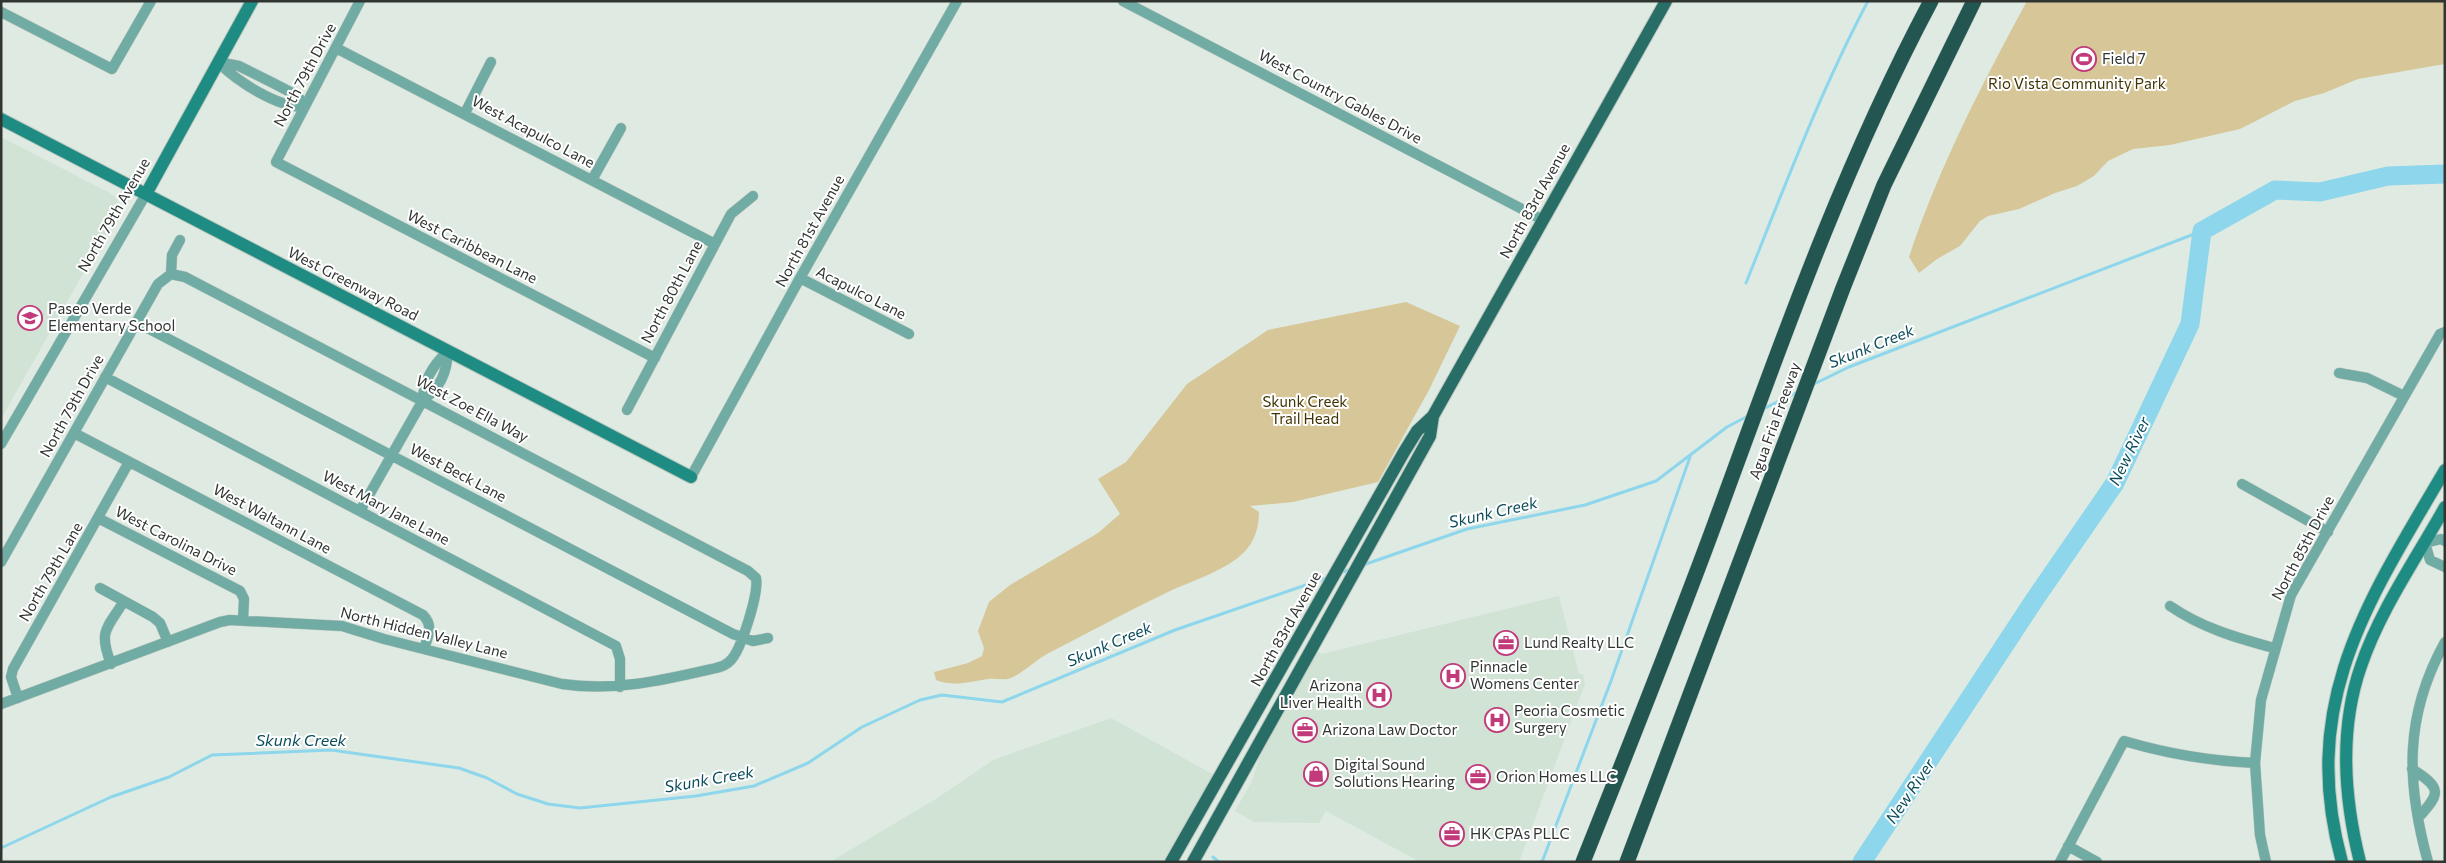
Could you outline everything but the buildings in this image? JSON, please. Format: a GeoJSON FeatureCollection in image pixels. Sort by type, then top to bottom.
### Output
{"type":"FeatureCollection","features":[{"type":"Feature","properties":{"kind":"highway","name":"Agua Fria Freeway"},"geometry":{"type":"LineString","coordinates":[[1583,862],[1705,552],[1791,317],[1874,115],[1931,1]]}},
{"type":"Feature","properties":{"kind":"highway","name":"Agua Fria Freeway"},"geometry":{"type":"LineString","coordinates":[[1627,862],[1756,524],[1843,288],[1884,185],[1974,1]]}},
{"type":"Feature","properties":{"kind":"main road","name":"North 83rd Avenue"},"geometry":{"type":"LineString","coordinates":[[1171,862],[1289,658],[1404,452],[1417,431],[1433,416],[1666,1]]}},
{"type":"Feature","properties":{"kind":"main road","name":"North 83rd Avenue"},"geometry":{"type":"LineString","coordinates":[[1193,862],[1430,436],[1433,416]]}},
{"type":"Feature","properties":{"kind":"street"},"geometry":{"type":"LineString","coordinates":[[1,12],[112,69],[151,1]]}},
{"type":"Feature","properties":{"kind":"street","name":"North 79th Avenue"},"geometry":{"type":"LineString","coordinates":[[1,444],[146,194],[252,1]]}},
{"type":"Feature","properties":{"kind":"street","name":"North 79th Drive"},"geometry":{"type":"LineString","coordinates":[[276,162],[360,1]]}},
{"type":"Feature","properties":{"kind":"street","name":"North 81st Avenue"},"geometry":{"type":"LineString","coordinates":[[691,477],[800,278],[957,1]]}},
{"type":"Feature","properties":{"kind":"street","name":"West Country Gables Drive"},"geometry":{"type":"LineString","coordinates":[[1123,1],[1542,220]]}},
{"type":"Feature","properties":{"kind":"street","name":"West Acapulco Lane"},"geometry":{"type":"LineString","coordinates":[[336,48],[465,113],[715,244]]}},
{"type":"Feature","properties":{"kind":"street"},"geometry":{"type":"LineString","coordinates":[[218,62],[235,78],[251,87],[291,107],[304,107]]}},
{"type":"Feature","properties":{"kind":"street"},"geometry":{"type":"LineString","coordinates":[[465,113],[491,62]]}},
{"type":"Feature","properties":{"kind":"street","name":"West Greenway Road"},"geometry":{"type":"LineString","coordinates":[[1,119],[691,477]]}},
{"type":"Feature","properties":{"kind":"street"},"geometry":{"type":"LineString","coordinates":[[592,180],[620,128]]}},
{"type":"Feature","properties":{"kind":"street","name":"West Caribbean Lane"},"geometry":{"type":"LineString","coordinates":[[276,162],[655,358]]}},
{"type":"Feature","properties":{"kind":"street","name":"North 80th Lane"},"geometry":{"type":"LineString","coordinates":[[627,410],[731,214],[753,196]]}},
{"type":"Feature","properties":{"kind":"street"},"geometry":{"type":"LineString","coordinates":[[171,274],[172,255],[180,240]]}},
{"type":"Feature","properties":{"kind":"street","name":"North 79th Drive"},"geometry":{"type":"LineString","coordinates":[[1,562],[158,284],[171,274]]}},
{"type":"Feature","properties":{"kind":"street","name":"West Zoe Ella Way"},"geometry":{"type":"LineString","coordinates":[[171,274],[185,277],[423,400],[732,562],[756,578]]}},
{"type":"Feature","properties":{"kind":"street","name":"Acapulco Lane"},"geometry":{"type":"LineString","coordinates":[[800,278],[909,334]]}},
{"type":"Feature","properties":{"kind":"street","name":"West Beck Lane"},"geometry":{"type":"LineString","coordinates":[[136,322],[742,638],[762,641],[768,638]]}},
{"type":"Feature","properties":{"kind":"street","name":"North 85th Drive"},"geometry":{"type":"LineString","coordinates":[[2266,862],[2260,835],[2255,763],[2260,700],[2291,595],[2440,334],[2445,332]]}},
{"type":"Feature","properties":{"kind":"street"},"geometry":{"type":"LineString","coordinates":[[360,511],[423,400],[423,386],[436,362],[448,351]]}},
{"type":"Feature","properties":{"kind":"street"},"geometry":{"type":"LineString","coordinates":[[2339,373],[2367,378],[2404,396]]}},
{"type":"Feature","properties":{"kind":"street","name":"West Mary Jane Lane"},"geometry":{"type":"LineString","coordinates":[[105,378],[616,646],[620,659],[620,687]]}},
{"type":"Feature","properties":{"kind":"street","name":"West Waltann Lane"},"geometry":{"type":"LineString","coordinates":[[74,433],[423,615],[428,621],[430,629],[424,649]]}},
{"type":"Feature","properties":{"kind":"street","name":"North 79th Lane"},"geometry":{"type":"LineString","coordinates":[[18,698],[11,677],[13,669],[130,462]]}},
{"type":"Feature","properties":{"kind":"street"},"geometry":{"type":"LineString","coordinates":[[2342,862],[2332,816],[2327,774],[2330,728],[2344,662],[2364,614],[2445,470]]}},
{"type":"Feature","properties":{"kind":"street"},"geometry":{"type":"LineString","coordinates":[[2242,484],[2328,532]]}},
{"type":"Feature","properties":{"kind":"street"},"geometry":{"type":"LineString","coordinates":[[2360,862],[2350,816],[2346,780],[2346,754],[2354,698],[2361,666],[2380,622],[2445,507]]}},
{"type":"Feature","properties":{"kind":"street","name":"West Carolina Drive"},"geometry":{"type":"LineString","coordinates":[[98,518],[240,591],[244,599],[243,620]]}},
{"type":"Feature","properties":{"kind":"street"},"geometry":{"type":"LineString","coordinates":[[2408,535],[2425,543],[2441,539],[2445,541]]}},
{"type":"Feature","properties":{"kind":"street"},"geometry":{"type":"LineString","coordinates":[[2425,543],[2430,560],[2445,567]]}},
{"type":"Feature","properties":{"kind":"street","name":"North Hidden Valley Lane"},"geometry":{"type":"LineString","coordinates":[[1,704],[220,622],[243,620],[342,626],[562,684],[620,687],[662,681],[724,666],[735,655],[757,589],[756,578]]}},
{"type":"Feature","properties":{"kind":"street"},"geometry":{"type":"LineString","coordinates":[[100,588],[160,623],[168,642]]}},
{"type":"Feature","properties":{"kind":"street"},"geometry":{"type":"LineString","coordinates":[[111,664],[103,643],[104,634],[124,601]]}},
{"type":"Feature","properties":{"kind":"street"},"geometry":{"type":"LineString","coordinates":[[2170,606],[2188,618],[2213,629],[2274,648]]}},
{"type":"Feature","properties":{"kind":"street"},"geometry":{"type":"LineString","coordinates":[[2428,862],[2418,818],[2411,752],[2420,708],[2432,665],[2445,642]]}},
{"type":"Feature","properties":{"kind":"street"},"geometry":{"type":"LineString","coordinates":[[2060,862],[2124,741],[2161,752],[2213,761],[2255,763]]}},
{"type":"Feature","properties":{"kind":"street"},"geometry":{"type":"LineString","coordinates":[[2412,769],[2433,783],[2436,790],[2436,796],[2431,805],[2418,818]]}},
{"type":"Feature","properties":{"kind":"street"},"geometry":{"type":"LineString","coordinates":[[2068,846],[2097,862]]}},
{"type":"Feature","properties":{"kind":"shaded area","name":"Paseo Verde Elementary School"},"geometry":{"type":"Polygon","coordinates":[[[1,137],[110,193],[117,199],[120,208],[1,419],[1,137]]]}},
{"type":"Feature","properties":{"kind":"shaded area"},"geometry":{"type":"Polygon","coordinates":[[[1559,596],[1579,674],[1583,674],[1585,684],[1519,862],[1420,862],[1326,811],[1319,823],[1254,822],[1235,811],[1251,783],[1262,751],[1317,652],[1322,654],[1559,596]]]}},
{"type":"Feature","properties":{"kind":"shaded area"},"geometry":{"type":"Polygon","coordinates":[[[1111,718],[1214,775],[1163,862],[830,862],[939,797],[993,760],[1111,718]]]}},
{"type":"Feature","properties":{"kind":"green space","name":"Rio Vista Community Park"},"geometry":{"type":"Polygon","coordinates":[[[2027,1],[2445,1],[2445,64],[2358,79],[2324,93],[2295,101],[2240,129],[2170,145],[2133,149],[2108,161],[2094,176],[2077,186],[2055,193],[2019,209],[1988,216],[1980,221],[1960,246],[1937,259],[1919,273],[1909,257],[1934,191],[1962,126],[2027,1]]]}},
{"type":"Feature","properties":{"kind":"green space","name":"Skunk Creek Trail Head"},"geometry":{"type":"Polygon","coordinates":[[[1406,302],[1460,326],[1429,390],[1378,482],[1293,502],[1250,506],[1259,512],[1256,533],[1250,545],[1241,555],[1220,569],[1170,591],[1045,655],[1011,678],[956,684],[936,680],[934,672],[968,663],[982,656],[984,648],[978,631],[989,602],[1010,585],[1098,533],[1120,514],[1098,479],[1126,462],[1187,384],[1268,330],[1406,302]]]}},
{"type":"Feature","properties":{"kind":"waterway"},"geometry":{"type":"LineString","coordinates":[[1746,283],[1818,105],[1868,1]]}},
{"type":"Feature","properties":{"kind":"waterway","name":"New River"},"geometry":{"type":"LineString","coordinates":[[1862,862],[2035,599],[2115,483],[2190,324],[2202,231],[2275,190],[2320,192],[2388,176],[2445,174]]}},
{"type":"Feature","properties":{"kind":"waterway","name":"Skunk Creek"},"geometry":{"type":"LineString","coordinates":[[1812,385],[1849,367],[2202,231]]}},
{"type":"Feature","properties":{"kind":"waterway","name":"Skunk Creek"},"geometry":{"type":"LineString","coordinates":[[1763,409],[1798,392]]}},
{"type":"Feature","properties":{"kind":"waterway","name":"Skunk Creek"},"geometry":{"type":"LineString","coordinates":[[1363,565],[1467,529],[1585,505],[1656,481],[1727,427],[1748,416]]}},
{"type":"Feature","properties":{"kind":"waterway"},"geometry":{"type":"LineString","coordinates":[[1542,862],[1611,681],[1690,457]]}},
{"type":"Feature","properties":{"kind":"waterway","name":"Skunk Creek"},"geometry":{"type":"LineString","coordinates":[[1339,573],[1352,569]]}},
{"type":"Feature","properties":{"kind":"waterway","name":"Skunk Creek"},"geometry":{"type":"LineString","coordinates":[[1,848],[111,797],[169,777],[212,755],[331,750],[459,768],[487,778],[517,794],[548,804],[580,808],[696,796],[754,786],[808,763],[862,727],[920,700],[942,695],[1002,702],[1175,630],[1329,577]]}},
{"type":"Feature","properties":{"kind":"waterway"},"geometry":{"type":"LineString","coordinates":[[1213,857],[1219,862]]}},
{"type":"Feature","properties":{"kind":"place","name":"Field 7"},"geometry":{"type":"Point","coordinates":[2084,59]}},
{"type":"Feature","properties":{"kind":"place","name":"Paseo Verde Elementary School"},"geometry":{"type":"Point","coordinates":[30,318]}},
{"type":"Feature","properties":{"kind":"place","name":"Lund Realty LLC"},"geometry":{"type":"Point","coordinates":[1506,643]}},
{"type":"Feature","properties":{"kind":"place","name":"Pinnacle Womens Center"},"geometry":{"type":"Point","coordinates":[1453,676]}},
{"type":"Feature","properties":{"kind":"place","name":"Arizona Liver Health"},"geometry":{"type":"Point","coordinates":[1379,695]}},
{"type":"Feature","properties":{"kind":"place","name":"Peoria Cosmetic Surgery"},"geometry":{"type":"Point","coordinates":[1497,720]}},
{"type":"Feature","properties":{"kind":"place","name":"Arizona Law Doctor"},"geometry":{"type":"Point","coordinates":[1305,730]}},
{"type":"Feature","properties":{"kind":"place","name":"Digital Sound Solutions Hearing"},"geometry":{"type":"Point","coordinates":[1316,774]}},
{"type":"Feature","properties":{"kind":"place","name":"Orion Homes LLC"},"geometry":{"type":"Point","coordinates":[1478,777]}},
{"type":"Feature","properties":{"kind":"place","name":"HK CPAs PLLC"},"geometry":{"type":"Point","coordinates":[1452,834]}}]}
